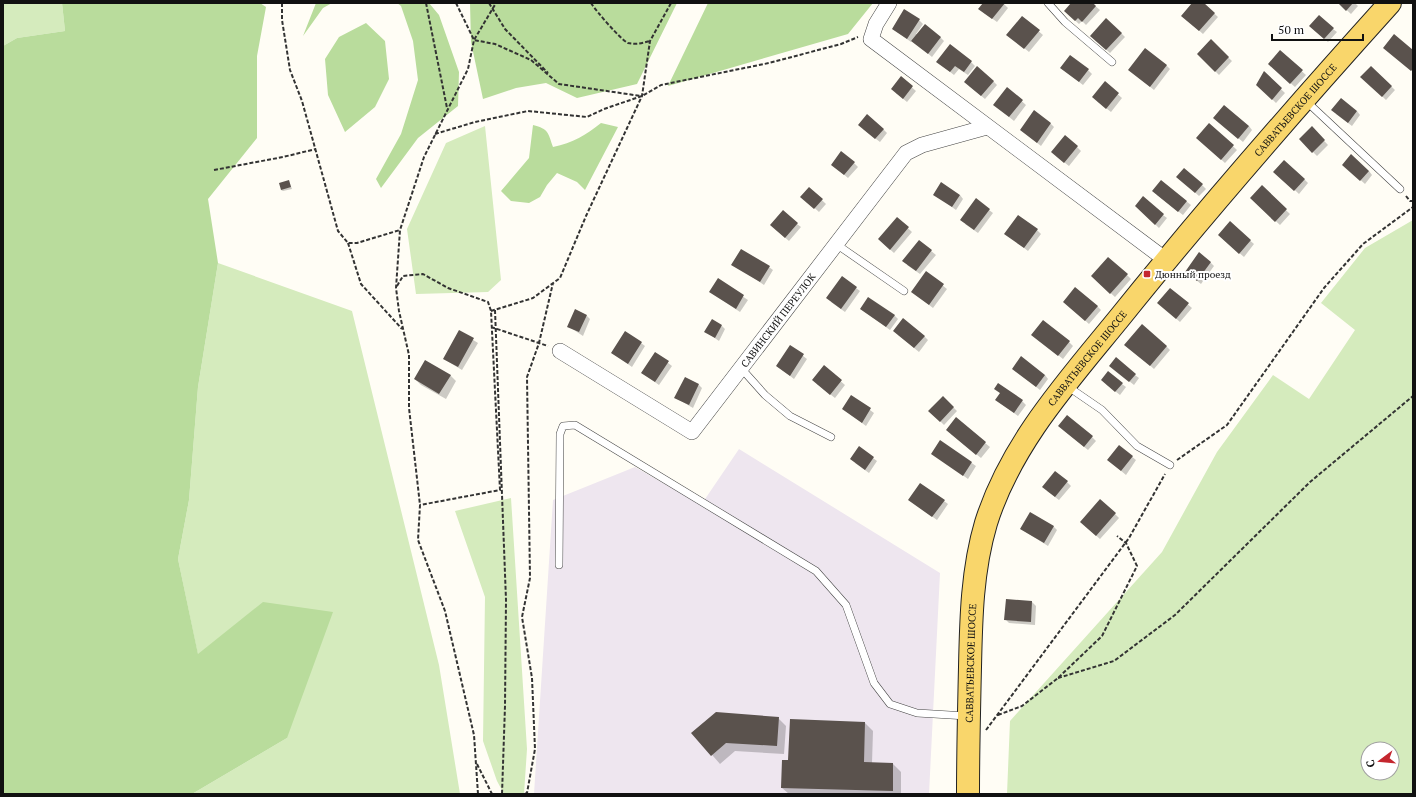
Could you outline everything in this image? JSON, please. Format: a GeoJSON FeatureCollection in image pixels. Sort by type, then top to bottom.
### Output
{"type":"FeatureCollection","features":[{"type":"Feature","properties":{"kind":"main road","name":"САВВАТЬЕВСКОЕ ШОССЕ"},"geometry":{"type":"LineString","coordinates":[[968,794],[973,591],[983,535],[996,495],[1015,457],[1065,385],[1166,260],[1304,99],[1390,3]]}},
{"type":"Feature","properties":{"kind":"street"},"geometry":{"type":"LineString","coordinates":[[889,3],[876,24],[871,39],[1166,260]]}},
{"type":"Feature","properties":{"kind":"street","name":"САВИНСКИЙ ПЕРЕУЛОК"},"geometry":{"type":"LineString","coordinates":[[560,351],[692,432],[740,367],[906,153],[922,145],[987,127]]}},
{"type":"Feature","properties":{"kind":"lane"},"geometry":{"type":"LineString","coordinates":[[1048,3],[1065,22],[1112,62]]}},
{"type":"Feature","properties":{"kind":"lane"},"geometry":{"type":"LineString","coordinates":[[1304,99],[1400,189]]}},
{"type":"Feature","properties":{"kind":"lane"},"geometry":{"type":"LineString","coordinates":[[836,244],[904,291]]}},
{"type":"Feature","properties":{"kind":"lane"},"geometry":{"type":"LineString","coordinates":[[740,367],[765,395],[790,416],[831,437]]}},
{"type":"Feature","properties":{"kind":"lane"},"geometry":{"type":"LineString","coordinates":[[1065,385],[1102,410],[1137,446],[1170,465]]}},
{"type":"Feature","properties":{"kind":"lane"},"geometry":{"type":"LineString","coordinates":[[559,565],[560,434],[563,426],[574,425],[816,571],[846,605],[874,683],[890,704],[916,713],[969,717]]}},
{"type":"Feature","properties":{"kind":"path"},"geometry":{"type":"LineString","coordinates":[[282,3],[282,20],[290,70],[302,101],[338,231],[348,243],[361,284],[403,330]]}},
{"type":"Feature","properties":{"kind":"path"},"geometry":{"type":"LineString","coordinates":[[426,3],[448,109]]}},
{"type":"Feature","properties":{"kind":"path"},"geometry":{"type":"LineString","coordinates":[[456,3],[474,40]]}},
{"type":"Feature","properties":{"kind":"path"},"geometry":{"type":"LineString","coordinates":[[489,3],[505,29],[559,84]]}},
{"type":"Feature","properties":{"kind":"path"},"geometry":{"type":"LineString","coordinates":[[478,794],[474,735],[444,611],[418,540],[420,505],[409,408],[409,355],[396,288],[400,230],[424,157],[468,69],[474,40],[496,3]]}},
{"type":"Feature","properties":{"kind":"path"},"geometry":{"type":"LineString","coordinates":[[591,3],[597,12],[627,42],[640,44],[650,41]]}},
{"type":"Feature","properties":{"kind":"path"},"geometry":{"type":"LineString","coordinates":[[491,311],[533,298],[560,278],[586,216],[642,96],[650,41],[671,3]]}},
{"type":"Feature","properties":{"kind":"path"},"geometry":{"type":"LineString","coordinates":[[435,134],[472,123],[528,111],[587,117],[604,109],[642,96],[661,85],[769,63],[841,44],[860,36],[871,39]]}},
{"type":"Feature","properties":{"kind":"path"},"geometry":{"type":"LineString","coordinates":[[474,40],[495,44],[531,60],[559,84],[642,96]]}},
{"type":"Feature","properties":{"kind":"path"},"geometry":{"type":"LineString","coordinates":[[214,170],[316,149]]}},
{"type":"Feature","properties":{"kind":"path"},"geometry":{"type":"LineString","coordinates":[[985,732],[1126,543],[1170,465],[1226,426],[1324,288],[1363,244],[1413,207]]}},
{"type":"Feature","properties":{"kind":"path"},"geometry":{"type":"LineString","coordinates":[[348,243],[357,243],[400,230]]}},
{"type":"Feature","properties":{"kind":"path"},"geometry":{"type":"LineString","coordinates":[[396,288],[403,276],[423,274],[448,288],[488,302],[491,311],[500,490],[420,505]]}},
{"type":"Feature","properties":{"kind":"path"},"geometry":{"type":"LineString","coordinates":[[525,794],[527,793],[535,749],[532,678],[522,617],[530,578],[527,377],[539,343],[553,283]]}},
{"type":"Feature","properties":{"kind":"path"},"geometry":{"type":"LineString","coordinates":[[495,310],[506,600],[502,794]]}},
{"type":"Feature","properties":{"kind":"path"},"geometry":{"type":"LineString","coordinates":[[491,327],[560,351]]}},
{"type":"Feature","properties":{"kind":"path"},"geometry":{"type":"LineString","coordinates":[[1058,678],[1114,661],[1175,615],[1310,482],[1413,396]]}},
{"type":"Feature","properties":{"kind":"path"},"geometry":{"type":"LineString","coordinates":[[997,715],[1022,706],[1058,678],[1102,636],[1137,566],[1126,543],[1117,536]]}},
{"type":"Feature","properties":{"kind":"path"},"geometry":{"type":"LineString","coordinates":[[476,763],[492,794]]}},
{"type":"Feature","properties":{"kind":"shaded area"},"geometry":{"type":"Polygon","coordinates":[[[739,449],[940,573],[929,794],[534,794],[553,500],[635,467],[701,505],[739,449]]]}},
{"type":"Feature","properties":{"kind":"green space"},"geometry":{"type":"Polygon","coordinates":[[[3,3],[62,3],[65,31],[17,38],[3,46],[3,3]]]}},
{"type":"Feature","properties":{"kind":"green space"},"geometry":{"type":"Polygon","coordinates":[[[62,3],[260,3],[266,7],[257,56],[257,138],[208,199],[218,263],[198,387],[189,500],[178,559],[198,654],[263,602],[333,612],[287,738],[192,794],[3,794],[3,46],[17,38],[65,31],[62,3]]]}},
{"type":"Feature","properties":{"kind":"green space"},"geometry":{"type":"Polygon","coordinates":[[[316,3],[332,3],[323,8],[303,36],[316,3]]]}},
{"type":"Feature","properties":{"kind":"green space"},"geometry":{"type":"Polygon","coordinates":[[[397,3],[429,3],[439,15],[459,72],[458,106],[418,138],[381,188],[376,179],[401,134],[418,80],[413,41],[401,6],[397,3]]]}},
{"type":"Feature","properties":{"kind":"green space"},"geometry":{"type":"Polygon","coordinates":[[[470,3],[677,3],[637,84],[577,98],[546,83],[516,88],[483,99],[471,42],[470,3]]]}},
{"type":"Feature","properties":{"kind":"green space"},"geometry":{"type":"Polygon","coordinates":[[[708,3],[873,3],[848,34],[668,86],[708,3]]]}},
{"type":"Feature","properties":{"kind":"green space"},"geometry":{"type":"Polygon","coordinates":[[[366,23],[385,41],[389,79],[375,107],[345,132],[328,95],[325,59],[339,37],[366,23]]]}},
{"type":"Feature","properties":{"kind":"green space"},"geometry":{"type":"Polygon","coordinates":[[[601,123],[618,127],[585,190],[577,182],[557,173],[547,185],[540,197],[529,203],[511,201],[501,191],[529,158],[533,125],[542,128],[547,132],[553,147],[579,138],[601,123]]]}},
{"type":"Feature","properties":{"kind":"green space"},"geometry":{"type":"Polygon","coordinates":[[[485,126],[501,280],[488,292],[416,294],[407,229],[446,143],[485,126]]]}},
{"type":"Feature","properties":{"kind":"green space"},"geometry":{"type":"Polygon","coordinates":[[[1413,220],[1413,794],[1007,794],[1010,721],[1162,552],[1217,452],[1273,375],[1309,399],[1355,330],[1321,303],[1365,248],[1413,220]]]}},
{"type":"Feature","properties":{"kind":"green space"},"geometry":{"type":"Polygon","coordinates":[[[218,263],[352,311],[439,665],[460,794],[192,794],[287,738],[198,655],[178,559],[189,500],[198,387],[218,263]]]}},
{"type":"Feature","properties":{"kind":"green space"},"geometry":{"type":"Polygon","coordinates":[[[511,498],[527,749],[524,794],[504,794],[497,781],[483,741],[485,597],[455,511],[511,498]]]}},
{"type":"Feature","properties":{"kind":"building"},"geometry":{"type":"Polygon","coordinates":[[[983,3],[1005,3],[992,19],[978,9],[983,3]]]}},
{"type":"Feature","properties":{"kind":"building"},"geometry":{"type":"Polygon","coordinates":[[[1071,3],[1093,3],[1096,6],[1082,22],[1078,18],[1075,21],[1064,11],[1071,3]]]}},
{"type":"Feature","properties":{"kind":"building"},"geometry":{"type":"Polygon","coordinates":[[[1192,3],[1204,3],[1215,13],[1199,31],[1181,16],[1192,3]]]}},
{"type":"Feature","properties":{"kind":"building"},"geometry":{"type":"Polygon","coordinates":[[[1338,3],[1353,3],[1346,11],[1338,3]]]}},
{"type":"Feature","properties":{"kind":"building"},"geometry":{"type":"Polygon","coordinates":[[[904,9],[920,19],[907,39],[892,29],[904,9]]]}},
{"type":"Feature","properties":{"kind":"building"},"geometry":{"type":"Polygon","coordinates":[[[1319,15],[1334,28],[1324,39],[1309,26],[1319,15]]]}},
{"type":"Feature","properties":{"kind":"building"},"geometry":{"type":"Polygon","coordinates":[[[1022,16],[1040,30],[1024,49],[1006,35],[1022,16]]]}},
{"type":"Feature","properties":{"kind":"building"},"geometry":{"type":"Polygon","coordinates":[[[1106,18],[1122,33],[1106,50],[1090,36],[1106,18]]]}},
{"type":"Feature","properties":{"kind":"building"},"geometry":{"type":"Polygon","coordinates":[[[925,24],[941,37],[928,54],[911,41],[925,24]]]}},
{"type":"Feature","properties":{"kind":"building"},"geometry":{"type":"Polygon","coordinates":[[[1394,34],[1413,50],[1413,69],[1411,71],[1383,48],[1394,34]]]}},
{"type":"Feature","properties":{"kind":"building"},"geometry":{"type":"Polygon","coordinates":[[[1211,39],[1229,57],[1215,72],[1197,54],[1211,39]]]}},
{"type":"Feature","properties":{"kind":"building"},"geometry":{"type":"Polygon","coordinates":[[[950,44],[972,61],[964,72],[955,66],[950,72],[936,62],[950,44]]]}},
{"type":"Feature","properties":{"kind":"building"},"geometry":{"type":"Polygon","coordinates":[[[1145,48],[1167,65],[1150,87],[1128,70],[1145,48]]]}},
{"type":"Feature","properties":{"kind":"building"},"geometry":{"type":"Polygon","coordinates":[[[1280,50],[1303,70],[1290,84],[1268,64],[1280,50]]]}},
{"type":"Feature","properties":{"kind":"building"},"geometry":{"type":"Polygon","coordinates":[[[1070,55],[1089,69],[1079,82],[1060,68],[1070,55]]]}},
{"type":"Feature","properties":{"kind":"building"},"geometry":{"type":"Polygon","coordinates":[[[977,66],[994,81],[981,96],[964,82],[977,66]]]}},
{"type":"Feature","properties":{"kind":"building"},"geometry":{"type":"Polygon","coordinates":[[[1371,66],[1392,86],[1382,97],[1360,77],[1371,66]]]}},
{"type":"Feature","properties":{"kind":"building"},"geometry":{"type":"Polygon","coordinates":[[[1264,71],[1282,88],[1272,100],[1256,85],[1264,71]]]}},
{"type":"Feature","properties":{"kind":"building"},"geometry":{"type":"Polygon","coordinates":[[[901,76],[913,86],[903,99],[891,89],[901,76]]]}},
{"type":"Feature","properties":{"kind":"building"},"geometry":{"type":"Polygon","coordinates":[[[1105,81],[1119,93],[1106,109],[1092,97],[1105,81]]]}},
{"type":"Feature","properties":{"kind":"building"},"geometry":{"type":"Polygon","coordinates":[[[1007,87],[1023,100],[1009,117],[993,105],[1007,87]]]}},
{"type":"Feature","properties":{"kind":"building"},"geometry":{"type":"Polygon","coordinates":[[[1341,98],[1357,111],[1348,123],[1331,110],[1341,98]]]}},
{"type":"Feature","properties":{"kind":"building"},"geometry":{"type":"Polygon","coordinates":[[[1224,105],[1249,126],[1238,139],[1213,118],[1224,105]]]}},
{"type":"Feature","properties":{"kind":"building"},"geometry":{"type":"Polygon","coordinates":[[[1034,110],[1051,123],[1037,143],[1020,130],[1034,110]]]}},
{"type":"Feature","properties":{"kind":"building"},"geometry":{"type":"Polygon","coordinates":[[[867,114],[884,129],[875,139],[858,125],[867,114]]]}},
{"type":"Feature","properties":{"kind":"building"},"geometry":{"type":"Polygon","coordinates":[[[1209,123],[1234,145],[1221,160],[1196,138],[1209,123]]]}},
{"type":"Feature","properties":{"kind":"building"},"geometry":{"type":"Polygon","coordinates":[[[1312,126],[1325,140],[1312,153],[1299,139],[1312,126]]]}},
{"type":"Feature","properties":{"kind":"building"},"geometry":{"type":"Polygon","coordinates":[[[1065,135],[1078,146],[1064,163],[1051,152],[1065,135]]]}},
{"type":"Feature","properties":{"kind":"building"},"geometry":{"type":"Polygon","coordinates":[[[841,151],[855,162],[844,175],[831,165],[841,151]]]}},
{"type":"Feature","properties":{"kind":"building"},"geometry":{"type":"Polygon","coordinates":[[[1351,154],[1369,171],[1360,181],[1342,165],[1351,154]]]}},
{"type":"Feature","properties":{"kind":"building"},"geometry":{"type":"Polygon","coordinates":[[[1284,160],[1305,179],[1294,191],[1273,172],[1284,160]]]}},
{"type":"Feature","properties":{"kind":"building"},"geometry":{"type":"Polygon","coordinates":[[[1184,168],[1203,184],[1195,193],[1176,177],[1184,168]]]}},
{"type":"Feature","properties":{"kind":"building"},"geometry":{"type":"Polygon","coordinates":[[[289,180],[291,187],[281,190],[279,183],[289,180]]]}},
{"type":"Feature","properties":{"kind":"building"},"geometry":{"type":"Polygon","coordinates":[[[1161,180],[1187,201],[1178,212],[1152,191],[1161,180]]]}},
{"type":"Feature","properties":{"kind":"building"},"geometry":{"type":"Polygon","coordinates":[[[941,182],[960,195],[952,207],[933,195],[941,182]]]}},
{"type":"Feature","properties":{"kind":"building"},"geometry":{"type":"Polygon","coordinates":[[[1262,185],[1287,209],[1275,222],[1250,198],[1262,185]]]}},
{"type":"Feature","properties":{"kind":"building"},"geometry":{"type":"Polygon","coordinates":[[[809,187],[823,199],[814,209],[800,197],[809,187]]]}},
{"type":"Feature","properties":{"kind":"building"},"geometry":{"type":"Polygon","coordinates":[[[1143,196],[1164,214],[1155,225],[1135,206],[1143,196]]]}},
{"type":"Feature","properties":{"kind":"building"},"geometry":{"type":"Polygon","coordinates":[[[976,198],[990,209],[974,230],[960,220],[976,198]]]}},
{"type":"Feature","properties":{"kind":"building"},"geometry":{"type":"Polygon","coordinates":[[[783,210],[798,223],[785,238],[770,225],[783,210]]]}},
{"type":"Feature","properties":{"kind":"building"},"geometry":{"type":"Polygon","coordinates":[[[1018,215],[1038,229],[1024,248],[1004,234],[1018,215]]]}},
{"type":"Feature","properties":{"kind":"building"},"geometry":{"type":"Polygon","coordinates":[[[897,217],[909,227],[890,250],[878,239],[897,217]]]}},
{"type":"Feature","properties":{"kind":"building"},"geometry":{"type":"Polygon","coordinates":[[[1230,221],[1251,240],[1239,254],[1218,235],[1230,221]]]}},
{"type":"Feature","properties":{"kind":"building"},"geometry":{"type":"Polygon","coordinates":[[[919,240],[932,250],[916,271],[902,261],[919,240]]]}},
{"type":"Feature","properties":{"kind":"building"},"geometry":{"type":"Polygon","coordinates":[[[741,249],[770,266],[760,282],[731,265],[741,249]]]}},
{"type":"Feature","properties":{"kind":"building"},"geometry":{"type":"Polygon","coordinates":[[[1199,252],[1211,262],[1197,281],[1185,272],[1199,252]]]}},
{"type":"Feature","properties":{"kind":"building"},"geometry":{"type":"Polygon","coordinates":[[[1108,257],[1128,274],[1110,294],[1091,276],[1108,257]]]}},
{"type":"Feature","properties":{"kind":"building"},"geometry":{"type":"Polygon","coordinates":[[[926,271],[944,284],[929,305],[911,292],[926,271]]]}},
{"type":"Feature","properties":{"kind":"building"},"geometry":{"type":"Polygon","coordinates":[[[842,276],[857,287],[841,309],[826,298],[842,276]]]}},
{"type":"Feature","properties":{"kind":"building"},"geometry":{"type":"Polygon","coordinates":[[[718,278],[744,295],[736,309],[709,292],[718,278]]]}},
{"type":"Feature","properties":{"kind":"building"},"geometry":{"type":"Polygon","coordinates":[[[1075,287],[1098,306],[1085,321],[1063,302],[1075,287]]]}},
{"type":"Feature","properties":{"kind":"building"},"geometry":{"type":"Polygon","coordinates":[[[1170,288],[1189,303],[1176,319],[1157,303],[1170,288]]]}},
{"type":"Feature","properties":{"kind":"building"},"geometry":{"type":"Polygon","coordinates":[[[868,297],[895,315],[886,327],[860,309],[868,297]]]}},
{"type":"Feature","properties":{"kind":"building"},"geometry":{"type":"Polygon","coordinates":[[[575,309],[587,315],[579,332],[567,327],[575,309]]]}},
{"type":"Feature","properties":{"kind":"building"},"geometry":{"type":"Polygon","coordinates":[[[903,318],[925,336],[914,348],[893,331],[903,318]]]}},
{"type":"Feature","properties":{"kind":"building"},"geometry":{"type":"Polygon","coordinates":[[[712,319],[722,325],[715,338],[704,332],[712,319]]]}},
{"type":"Feature","properties":{"kind":"building"},"geometry":{"type":"Polygon","coordinates":[[[1043,320],[1070,341],[1058,356],[1031,335],[1043,320]]]}},
{"type":"Feature","properties":{"kind":"building"},"geometry":{"type":"Polygon","coordinates":[[[1142,324],[1167,346],[1150,366],[1124,345],[1142,324]]]}},
{"type":"Feature","properties":{"kind":"building"},"geometry":{"type":"Polygon","coordinates":[[[459,330],[474,338],[458,367],[443,359],[459,330]]]}},
{"type":"Feature","properties":{"kind":"building"},"geometry":{"type":"Polygon","coordinates":[[[625,331],[642,342],[628,364],[611,353],[625,331]]]}},
{"type":"Feature","properties":{"kind":"building"},"geometry":{"type":"Polygon","coordinates":[[[790,345],[804,354],[790,376],[776,366],[790,345]]]}},
{"type":"Feature","properties":{"kind":"building"},"geometry":{"type":"Polygon","coordinates":[[[655,352],[669,361],[655,382],[641,373],[655,352]]]}},
{"type":"Feature","properties":{"kind":"building"},"geometry":{"type":"Polygon","coordinates":[[[1021,356],[1045,375],[1036,387],[1012,369],[1021,356]]]}},
{"type":"Feature","properties":{"kind":"building"},"geometry":{"type":"Polygon","coordinates":[[[1116,357],[1136,374],[1129,382],[1109,366],[1116,357]]]}},
{"type":"Feature","properties":{"kind":"building"},"geometry":{"type":"Polygon","coordinates":[[[425,360],[451,375],[439,394],[414,379],[425,360]]]}},
{"type":"Feature","properties":{"kind":"building"},"geometry":{"type":"Polygon","coordinates":[[[824,365],[842,380],[830,395],[812,380],[824,365]]]}},
{"type":"Feature","properties":{"kind":"building"},"geometry":{"type":"Polygon","coordinates":[[[1108,371],[1123,383],[1115,392],[1101,380],[1108,371]]]}},
{"type":"Feature","properties":{"kind":"building"},"geometry":{"type":"Polygon","coordinates":[[[685,377],[699,384],[689,405],[674,398],[685,377]]]}},
{"type":"Feature","properties":{"kind":"building"},"geometry":{"type":"Polygon","coordinates":[[[998,383],[1023,400],[1014,413],[995,400],[1000,393],[994,389],[998,383]]]}},
{"type":"Feature","properties":{"kind":"building"},"geometry":{"type":"Polygon","coordinates":[[[851,395],[871,408],[862,423],[842,409],[851,395]]]}},
{"type":"Feature","properties":{"kind":"building"},"geometry":{"type":"Polygon","coordinates":[[[943,396],[954,407],[940,422],[928,411],[943,396]]]}},
{"type":"Feature","properties":{"kind":"building"},"geometry":{"type":"Polygon","coordinates":[[[1067,415],[1093,436],[1084,447],[1058,426],[1067,415]]]}},
{"type":"Feature","properties":{"kind":"building"},"geometry":{"type":"Polygon","coordinates":[[[956,417],[986,442],[976,455],[946,430],[956,417]]]}},
{"type":"Feature","properties":{"kind":"building"},"geometry":{"type":"Polygon","coordinates":[[[940,440],[972,462],[963,476],[931,454],[940,440]]]}},
{"type":"Feature","properties":{"kind":"building"},"geometry":{"type":"Polygon","coordinates":[[[1119,445],[1133,456],[1121,471],[1107,460],[1119,445]]]}},
{"type":"Feature","properties":{"kind":"building"},"geometry":{"type":"Polygon","coordinates":[[[859,446],[874,457],[865,470],[850,459],[859,446]]]}},
{"type":"Feature","properties":{"kind":"building"},"geometry":{"type":"Polygon","coordinates":[[[1055,471],[1068,481],[1055,497],[1042,487],[1055,471]]]}},
{"type":"Feature","properties":{"kind":"building"},"geometry":{"type":"Polygon","coordinates":[[[920,483],[945,500],[932,517],[908,500],[920,483]]]}},
{"type":"Feature","properties":{"kind":"building"},"geometry":{"type":"Polygon","coordinates":[[[1100,499],[1116,513],[1096,536],[1080,522],[1100,499]]]}},
{"type":"Feature","properties":{"kind":"building"},"geometry":{"type":"Polygon","coordinates":[[[1030,512],[1054,526],[1044,543],[1020,529],[1030,512]]]}},
{"type":"Feature","properties":{"kind":"building"},"geometry":{"type":"Polygon","coordinates":[[[1006,599],[1032,601],[1031,622],[1004,620],[1006,599]]]}},
{"type":"Feature","properties":{"kind":"building"},"geometry":{"type":"Polygon","coordinates":[[[716,712],[779,717],[777,746],[726,743],[711,756],[691,733],[716,712]]]}},
{"type":"Feature","properties":{"kind":"building"},"geometry":{"type":"Polygon","coordinates":[[[790,719],[865,722],[864,762],[893,763],[893,791],[781,788],[782,760],[788,760],[790,719]]]}},
{"type":"Feature","properties":{"kind":"place","name":"Дюнный проезд"},"geometry":{"type":"Point","coordinates":[1147,274]}}]}
